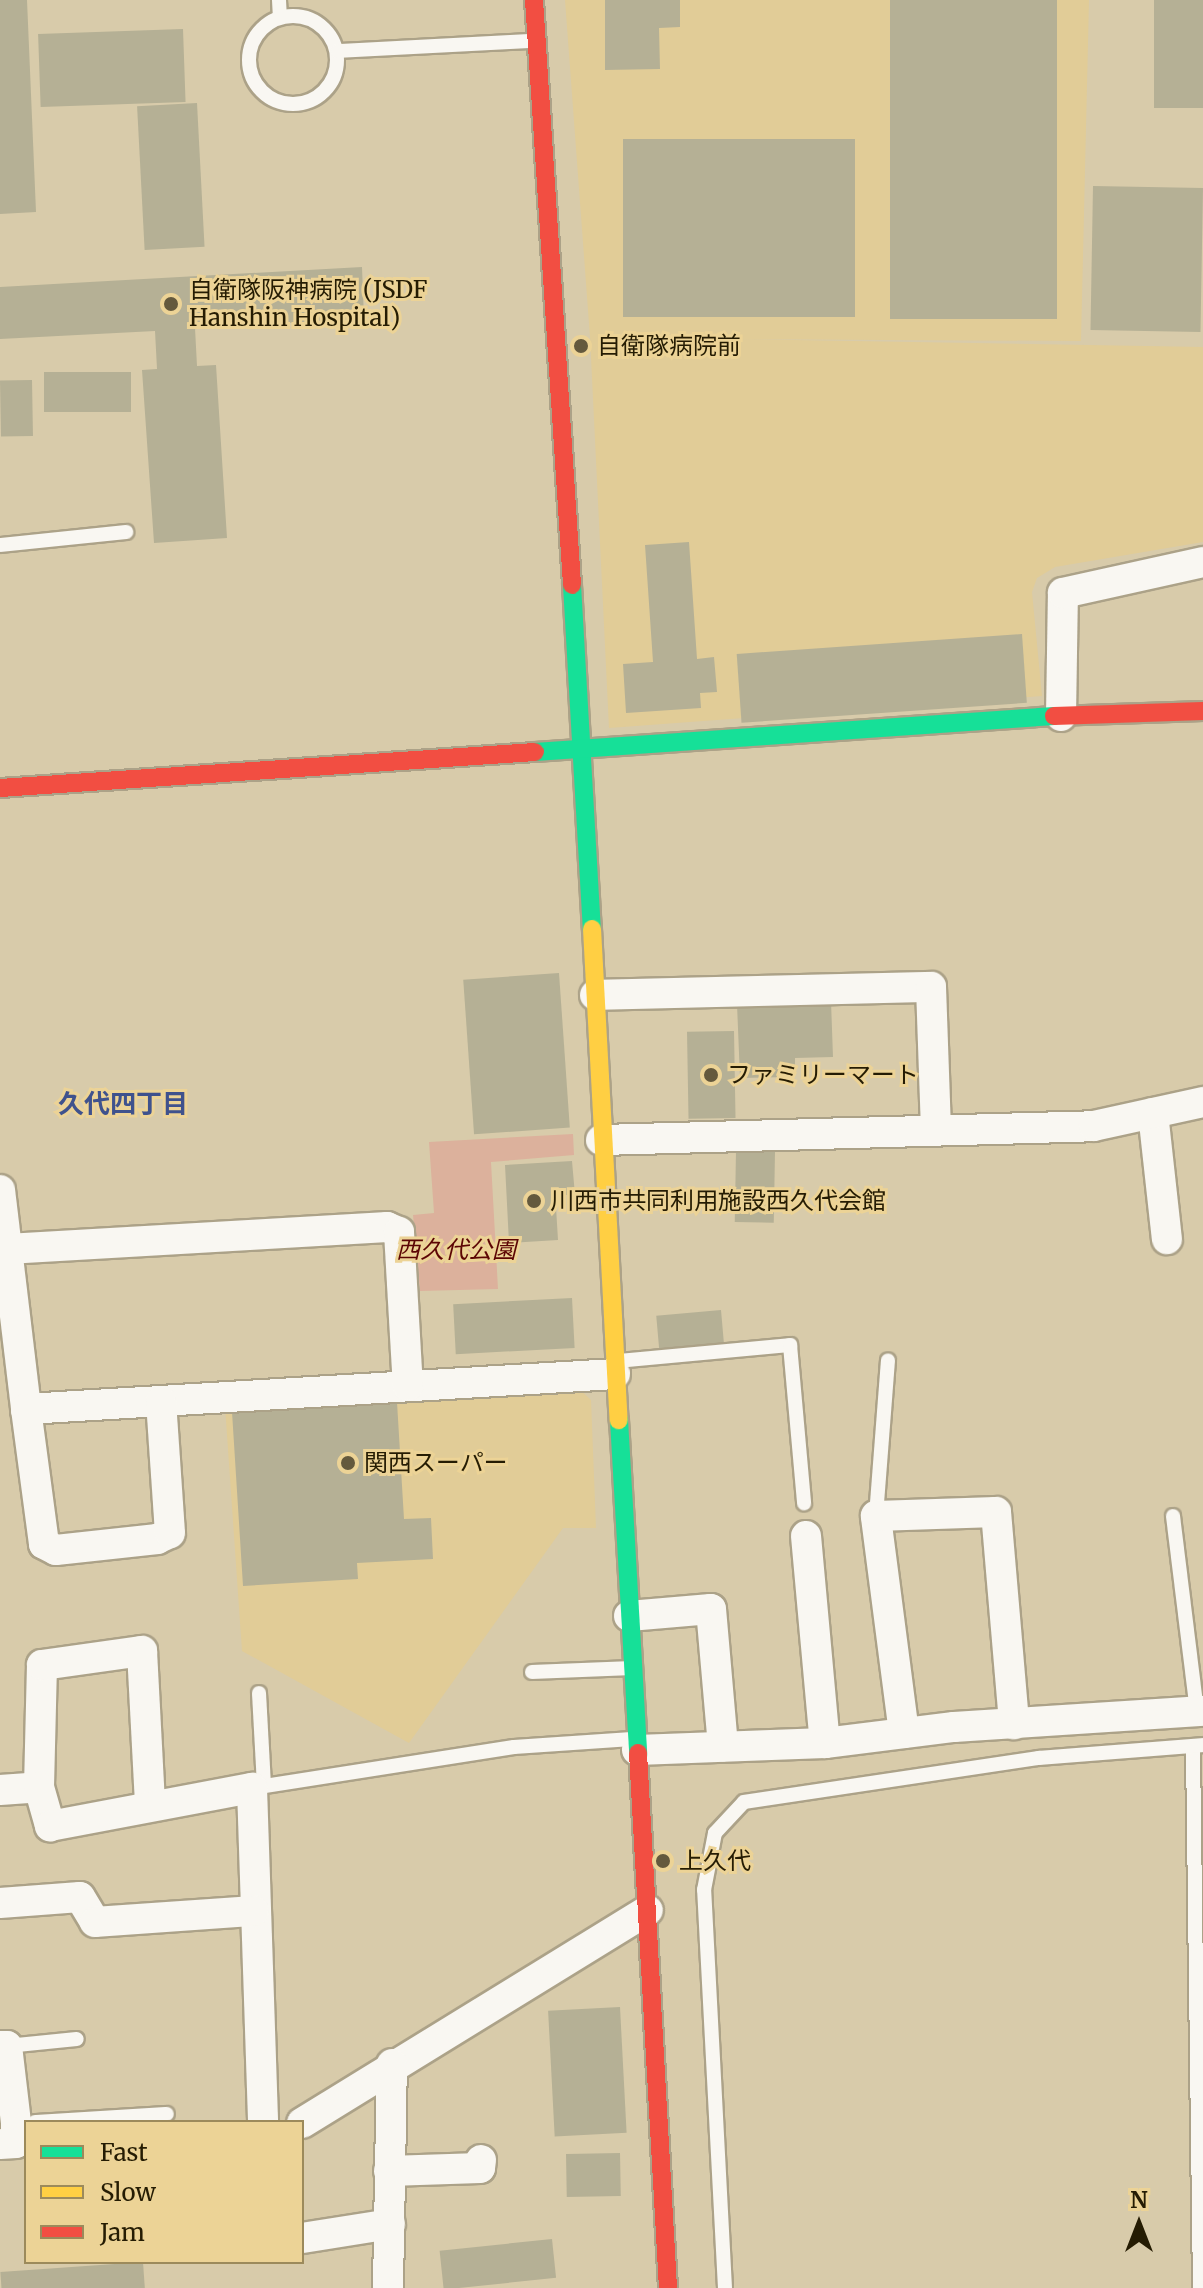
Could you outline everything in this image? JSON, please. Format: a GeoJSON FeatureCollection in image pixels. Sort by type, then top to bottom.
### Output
{"type":"FeatureCollection","features":[{"type":"Feature","properties":{"kind":"street"},"geometry":{"type":"LineString","coordinates":[[534,0],[582,749],[601,1140],[668,2288]]}},
{"type":"Feature","properties":{"kind":"street"},"geometry":{"type":"LineString","coordinates":[[1061,716],[1063,593],[1203,562]]}},
{"type":"Feature","properties":{"kind":"street"},"geometry":{"type":"LineString","coordinates":[[0,788],[1061,716],[1203,711]]}},
{"type":"Feature","properties":{"kind":"street"},"geometry":{"type":"LineString","coordinates":[[595,995],[931,987],[936,1130]]}},
{"type":"Feature","properties":{"kind":"street"},"geometry":{"type":"LineString","coordinates":[[601,1140],[1094,1126],[1203,1102]]}},
{"type":"Feature","properties":{"kind":"street"},"geometry":{"type":"LineString","coordinates":[[1153,1113],[1167,1239]]}},
{"type":"Feature","properties":{"kind":"street"},"geometry":{"type":"LineString","coordinates":[[0,1190],[44,1544],[56,1550],[157,1539],[170,1533],[161,1401]]}},
{"type":"Feature","properties":{"kind":"street"},"geometry":{"type":"LineString","coordinates":[[7,1249],[387,1227],[399,1232],[408,1386]]}},
{"type":"Feature","properties":{"kind":"street"},"geometry":{"type":"LineString","coordinates":[[26,1409],[408,1386],[614,1368]]}},
{"type":"Feature","properties":{"kind":"street"},"geometry":{"type":"LineString","coordinates":[[904,1733],[876,1516],[996,1512],[1014,1724]]}},
{"type":"Feature","properties":{"kind":"street"},"geometry":{"type":"LineString","coordinates":[[806,1536],[825,1743]]}},
{"type":"Feature","properties":{"kind":"street"},"geometry":{"type":"LineString","coordinates":[[629,1616],[711,1609],[723,1746]]}},
{"type":"Feature","properties":{"kind":"street"},"geometry":{"type":"LineString","coordinates":[[150,1805],[142,1651],[42,1665],[39,1787],[50,1826],[258,1787],[254,1911],[263,2120]]}},
{"type":"Feature","properties":{"kind":"street"},"geometry":{"type":"LineString","coordinates":[[637,1744],[723,1746],[825,1743],[904,1733],[1200,1711]]}},
{"type":"Feature","properties":{"kind":"street"},"geometry":{"type":"LineString","coordinates":[[0,1790],[39,1787]]}},
{"type":"Feature","properties":{"kind":"street"},"geometry":{"type":"LineString","coordinates":[[0,1903],[80,1897],[95,1922],[254,1911]]}},
{"type":"Feature","properties":{"kind":"street"},"geometry":{"type":"LineString","coordinates":[[304,2122],[392,2064],[648,1910]]}},
{"type":"Feature","properties":{"kind":"street"},"geometry":{"type":"LineString","coordinates":[[3,2046],[19,2128]]}},
{"type":"Feature","properties":{"kind":"street"},"geometry":{"type":"LineString","coordinates":[[388,2288],[392,2064]]}},
{"type":"Feature","properties":{"kind":"street"},"geometry":{"type":"LineString","coordinates":[[389,2171],[480,2168]]}},
{"type":"Feature","properties":{"kind":"street"},"geometry":{"type":"LineString","coordinates":[[304,2238],[390,2224]]}},
{"type":"Feature","properties":{"kind":"lane"},"geometry":{"type":"LineString","coordinates":[[279,0],[280,17]]}},
{"type":"Feature","properties":{"kind":"lane"},"geometry":{"type":"LineString","coordinates":[[280,17],[315,21],[328,30],[338,51],[335,77],[309,102],[283,104],[266,96],[255,84],[248,60],[261,28],[280,17]]}},
{"type":"Feature","properties":{"kind":"lane"},"geometry":{"type":"LineString","coordinates":[[338,51],[537,41]]}},
{"type":"Feature","properties":{"kind":"lane"},"geometry":{"type":"LineString","coordinates":[[0,545],[126,532]]}},
{"type":"Feature","properties":{"kind":"lane"},"geometry":{"type":"LineString","coordinates":[[614,1368],[790,1345],[804,1503]]}},
{"type":"Feature","properties":{"kind":"lane"},"geometry":{"type":"LineString","coordinates":[[876,1516],[888,1360]]}},
{"type":"Feature","properties":{"kind":"lane"},"geometry":{"type":"LineString","coordinates":[[1173,1516],[1200,1711]]}},
{"type":"Feature","properties":{"kind":"lane"},"geometry":{"type":"LineString","coordinates":[[532,1672],[632,1668]]}},
{"type":"Feature","properties":{"kind":"lane"},"geometry":{"type":"LineString","coordinates":[[259,1693],[258,1787],[514,1747],[637,1744]]}},
{"type":"Feature","properties":{"kind":"lane"},"geometry":{"type":"LineString","coordinates":[[725,2288],[704,1890],[715,1833],[744,1802],[1039,1758],[1198,1746],[1200,2288]]}},
{"type":"Feature","properties":{"kind":"lane"},"geometry":{"type":"LineString","coordinates":[[3,2046],[77,2039]]}},
{"type":"Feature","properties":{"kind":"lane"},"geometry":{"type":"LineString","coordinates":[[104,2120],[167,2114]]}},
{"type":"Feature","properties":{"kind":"shaded area"},"geometry":{"type":"Polygon","coordinates":[[[565,0],[1089,0],[1081,341],[738,339],[1203,347],[1203,542],[1055,567],[1037,578],[1032,592],[1042,696],[609,728],[590,337],[565,0]]]}},
{"type":"Feature","properties":{"kind":"shaded area"},"geometry":{"type":"Polygon","coordinates":[[[576,1386],[591,1400],[596,1528],[563,1528],[409,1743],[242,1651],[225,1406],[576,1386]]]}},
{"type":"Feature","properties":{"kind":"green space","name":"西久代公園"},"geometry":{"type":"Polygon","coordinates":[[[573,1134],[574,1155],[491,1162],[498,1289],[420,1291],[413,1215],[434,1213],[429,1142],[573,1134]]]}},
{"type":"Feature","properties":{"kind":"building"},"geometry":{"type":"Polygon","coordinates":[[[0,0],[27,0],[36,212],[0,214],[0,0]]]}},
{"type":"Feature","properties":{"kind":"building"},"geometry":{"type":"Polygon","coordinates":[[[605,0],[680,0],[680,27],[659,28],[660,69],[605,70],[605,0]]]}},
{"type":"Feature","properties":{"kind":"building"},"geometry":{"type":"Polygon","coordinates":[[[890,0],[1057,0],[1057,319],[890,319],[890,0]]]}},
{"type":"Feature","properties":{"kind":"building"},"geometry":{"type":"Polygon","coordinates":[[[1154,0],[1203,0],[1203,108],[1154,108],[1154,0]]]}},
{"type":"Feature","properties":{"kind":"building"},"geometry":{"type":"Polygon","coordinates":[[[183,29],[186,102],[41,107],[38,34],[183,29]]]}},
{"type":"Feature","properties":{"kind":"building"},"geometry":{"type":"Polygon","coordinates":[[[197,103],[205,247],[145,250],[137,106],[197,103]]]}},
{"type":"Feature","properties":{"kind":"building"},"geometry":{"type":"Polygon","coordinates":[[[623,139],[855,139],[855,317],[623,317],[623,139]]]}},
{"type":"Feature","properties":{"kind":"building"},"geometry":{"type":"Polygon","coordinates":[[[1093,186],[1203,188],[1200,332],[1090,330],[1093,186]]]}},
{"type":"Feature","properties":{"kind":"building"},"geometry":{"type":"Polygon","coordinates":[[[362,267],[364,319],[195,328],[197,366],[216,365],[227,538],[154,543],[142,370],[157,369],[155,331],[0,339],[0,287],[362,267]]]}},
{"type":"Feature","properties":{"kind":"building"},"geometry":{"type":"Polygon","coordinates":[[[44,372],[131,372],[131,412],[44,412],[44,372]]]}},
{"type":"Feature","properties":{"kind":"building"},"geometry":{"type":"Polygon","coordinates":[[[32,380],[33,436],[1,437],[0,381],[32,380]]]}},
{"type":"Feature","properties":{"kind":"building"},"geometry":{"type":"Polygon","coordinates":[[[689,542],[697,659],[714,657],[717,692],[700,693],[701,708],[626,713],[623,664],[653,662],[645,545],[689,542]]]}},
{"type":"Feature","properties":{"kind":"building"},"geometry":{"type":"Polygon","coordinates":[[[1022,634],[1027,703],[742,723],[737,654],[1022,634]]]}},
{"type":"Feature","properties":{"kind":"building"},"geometry":{"type":"Polygon","coordinates":[[[559,973],[570,1128],[474,1134],[463,980],[559,973]]]}},
{"type":"Feature","properties":{"kind":"building"},"geometry":{"type":"Polygon","coordinates":[[[831,1001],[833,1057],[795,1058],[795,1077],[740,1078],[737,1004],[831,1001]]]}},
{"type":"Feature","properties":{"kind":"building","name":"ファミリーマート"},"geometry":{"type":"Polygon","coordinates":[[[734,1031],[736,1118],[689,1119],[687,1032],[734,1031]]]}},
{"type":"Feature","properties":{"kind":"building"},"geometry":{"type":"Polygon","coordinates":[[[736,1151],[775,1152],[774,1223],[735,1222],[736,1151]]]}},
{"type":"Feature","properties":{"kind":"building","name":"川西市共同利用施設西久代会館"},"geometry":{"type":"Polygon","coordinates":[[[572,1161],[575,1195],[566,1195],[556,1207],[558,1240],[509,1243],[505,1165],[572,1161]]]}},
{"type":"Feature","properties":{"kind":"building"},"geometry":{"type":"Polygon","coordinates":[[[572,1298],[575,1348],[456,1354],[453,1304],[572,1298]]]}},
{"type":"Feature","properties":{"kind":"building"},"geometry":{"type":"Polygon","coordinates":[[[721,1310],[724,1345],[659,1351],[656,1316],[721,1310]]]}},
{"type":"Feature","properties":{"kind":"building"},"geometry":{"type":"Polygon","coordinates":[[[397,1402],[404,1519],[431,1518],[433,1559],[357,1563],[358,1579],[243,1586],[232,1412],[397,1402]]]}},
{"type":"Feature","properties":{"kind":"building"},"geometry":{"type":"Polygon","coordinates":[[[620,2007],[627,2133],[555,2137],[548,2011],[620,2007]]]}},
{"type":"Feature","properties":{"kind":"building"},"geometry":{"type":"Polygon","coordinates":[[[620,2153],[621,2196],[567,2197],[566,2154],[620,2153]]]}},
{"type":"Feature","properties":{"kind":"building"},"geometry":{"type":"Polygon","coordinates":[[[552,2239],[556,2278],[444,2288],[440,2251],[552,2239]]]}},
{"type":"Feature","properties":{"kind":"building"},"geometry":{"type":"Polygon","coordinates":[[[143,2264],[145,2288],[1,2288],[0,2272],[143,2264]]]}},
{"type":"Feature","properties":{"kind":"traffic: fast"},"geometry":{"type":"LineString","coordinates":[[572,585],[592,929]]}},
{"type":"Feature","properties":{"kind":"traffic: fast"},"geometry":{"type":"LineString","coordinates":[[535,752],[1054,716]]}},
{"type":"Feature","properties":{"kind":"traffic: fast"},"geometry":{"type":"LineString","coordinates":[[619,1420],[638,1753]]}},
{"type":"Feature","properties":{"kind":"traffic: slow"},"geometry":{"type":"LineString","coordinates":[[592,929],[619,1420]]}},
{"type":"Feature","properties":{"kind":"traffic: jam"},"geometry":{"type":"LineString","coordinates":[[534,0],[572,585]]}},
{"type":"Feature","properties":{"kind":"traffic: jam"},"geometry":{"type":"LineString","coordinates":[[1054,716],[1203,711]]}},
{"type":"Feature","properties":{"kind":"traffic: jam"},"geometry":{"type":"LineString","coordinates":[[0,788],[535,752]]}},
{"type":"Feature","properties":{"kind":"traffic: jam"},"geometry":{"type":"LineString","coordinates":[[638,1753],[668,2288]]}},
{"type":"Feature","properties":{"kind":"place","name":"自衛隊阪神病院 (JSDF Hanshin Hospital)"},"geometry":{"type":"Point","coordinates":[171,304]}},
{"type":"Feature","properties":{"kind":"place","name":"自衛隊病院前"},"geometry":{"type":"Point","coordinates":[581,346]}},
{"type":"Feature","properties":{"kind":"place","name":"ファミリーマート"},"geometry":{"type":"Point","coordinates":[711,1075]}},
{"type":"Feature","properties":{"kind":"place","name":"川西市共同利用施設西久代会館"},"geometry":{"type":"Point","coordinates":[534,1201]}},
{"type":"Feature","properties":{"kind":"place","name":"関西スーパー"},"geometry":{"type":"Point","coordinates":[348,1463]}},
{"type":"Feature","properties":{"kind":"place","name":"上久代"},"geometry":{"type":"Point","coordinates":[663,1861]}},
{"type":"Feature","properties":{"kind":"district","name":"久代四丁目"},"geometry":{"type":"Point","coordinates":[123,1104]}}]}
